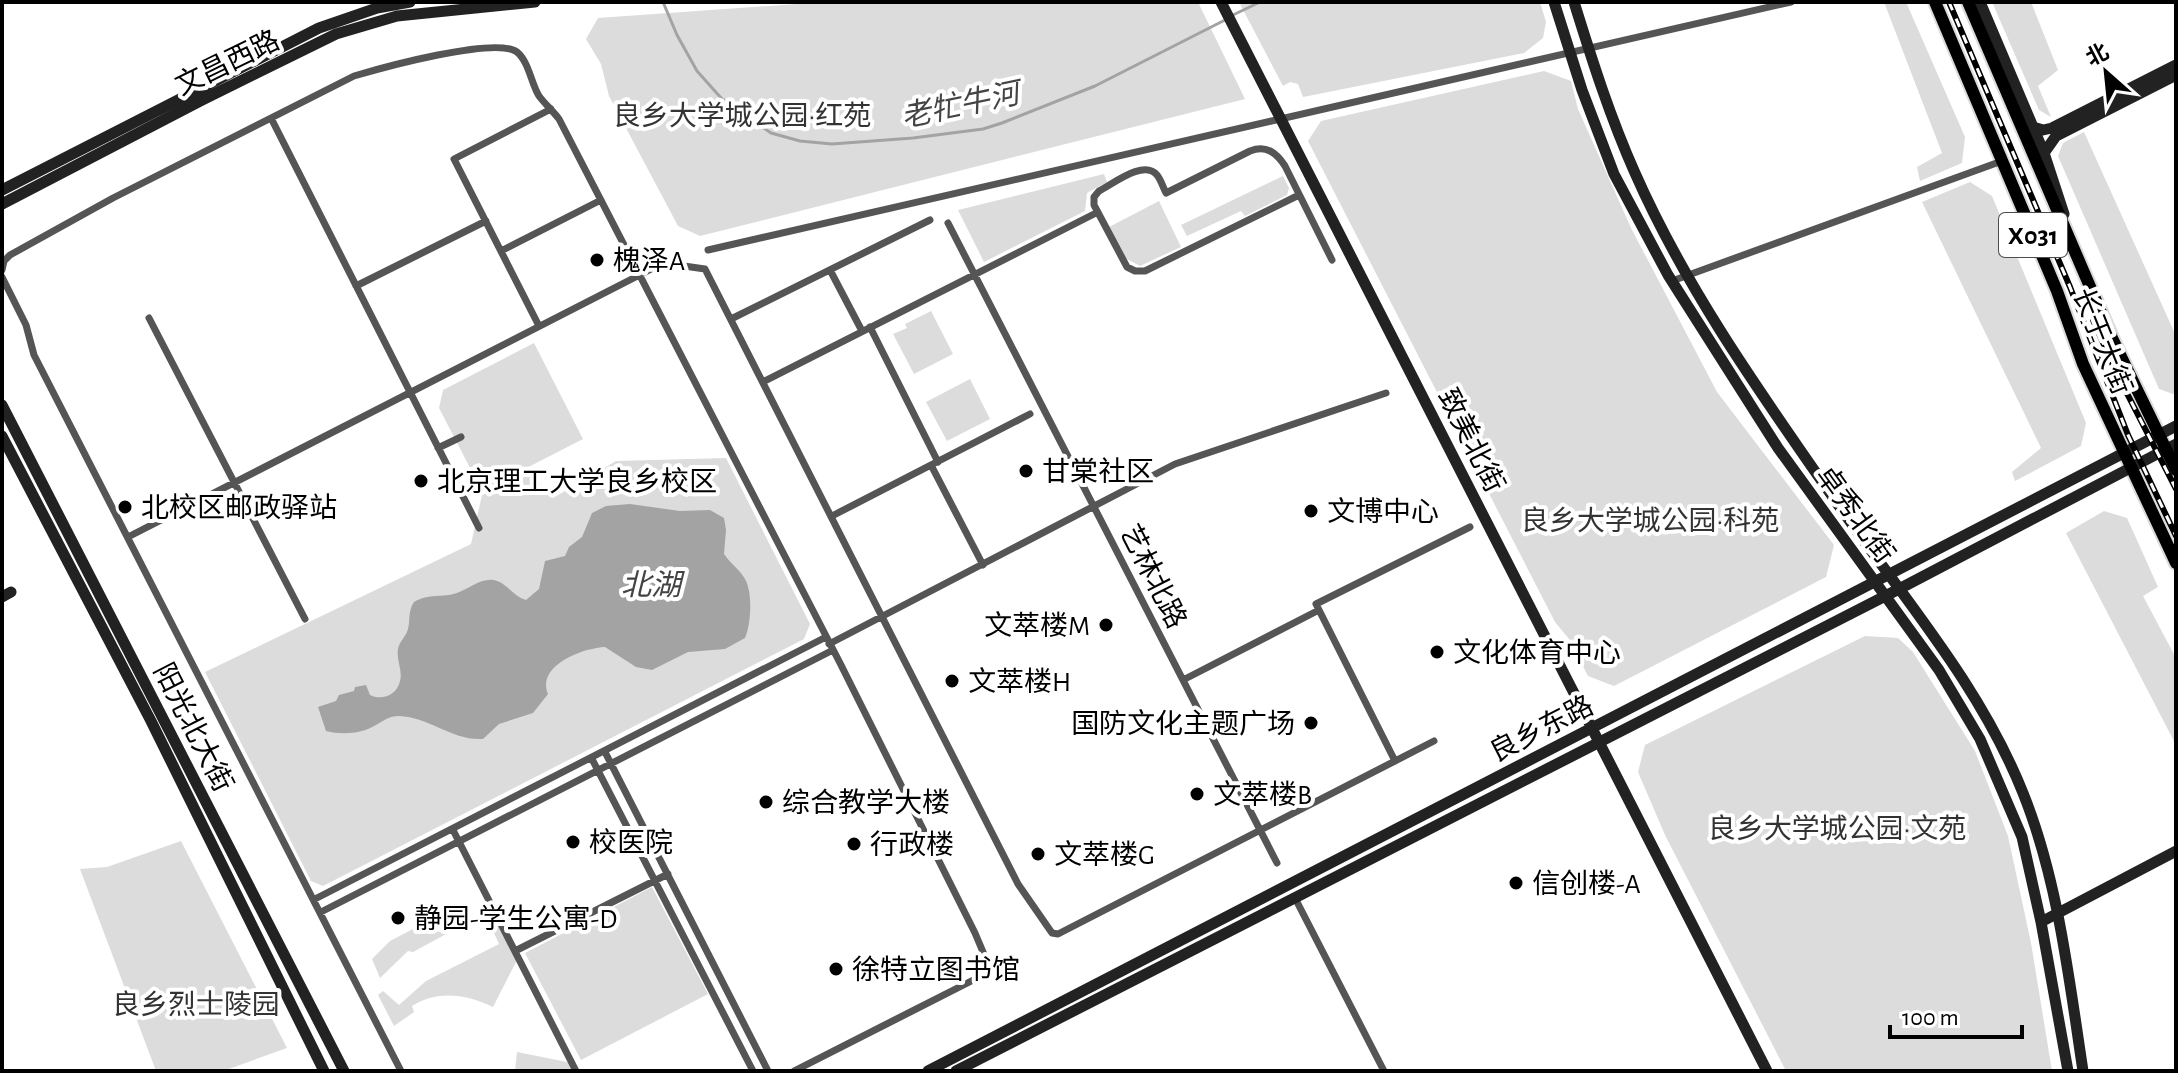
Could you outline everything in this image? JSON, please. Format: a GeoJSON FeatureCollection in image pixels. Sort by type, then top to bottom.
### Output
{"type":"FeatureCollection","features":[{"type":"Feature","properties":{"kind":"main road","name":"文昌西路"},"geometry":{"type":"LineString","coordinates":[[2,190],[319,28],[377,8],[410,2]]}},
{"type":"Feature","properties":{"kind":"main road","name":"文昌西路"},"geometry":{"type":"LineString","coordinates":[[2,204],[336,34],[397,16],[531,2]]}},
{"type":"Feature","properties":{"kind":"main road","name":"致美北街"},"geometry":{"type":"LineString","coordinates":[[1221,2],[1767,1071]]}},
{"type":"Feature","properties":{"kind":"main road","name":"卓秀北街"},"geometry":{"type":"LineString","coordinates":[[1554,2],[1569,54],[1614,174],[1672,281],[1778,448],[1887,595],[1958,698],[1986,752],[2022,837],[2068,1071]]}},
{"type":"Feature","properties":{"kind":"main road","name":"卓秀北街"},"geometry":{"type":"LineString","coordinates":[[1574,2],[1601,88],[1636,174],[1688,276],[1784,426],[1970,688],[2006,755],[2037,834],[2056,914],[2083,1071]]}},
{"type":"Feature","properties":{"kind":"main road","name":"长于大街"},"geometry":{"type":"LineString","coordinates":[[1935,2],[2057,291],[2083,364],[2176,563]]}},
{"type":"Feature","properties":{"kind":"main road","name":"长于大街"},"geometry":{"type":"LineString","coordinates":[[1968,2],[2080,264],[2159,435],[2171,447],[2176,470]]}},
{"type":"Feature","properties":{"kind":"main road"},"geometry":{"type":"LineString","coordinates":[[1980,2],[2044,153],[2075,239],[2080,264]]}},
{"type":"Feature","properties":{"kind":"main road"},"geometry":{"type":"LineString","coordinates":[[2033,127],[2043,130],[2052,128],[2176,65]]}},
{"type":"Feature","properties":{"kind":"main road"},"geometry":{"type":"LineString","coordinates":[[2044,153],[2056,136],[2176,75]]}},
{"type":"Feature","properties":{"kind":"main road","name":"阳光北大街"},"geometry":{"type":"LineString","coordinates":[[2,405],[344,1071]]}},
{"type":"Feature","properties":{"kind":"main road","name":"良乡东路"},"geometry":{"type":"LineString","coordinates":[[956,1071],[1053,1014],[1592,728],[2176,426]]}},
{"type":"Feature","properties":{"kind":"main road","name":"阳光北大街"},"geometry":{"type":"LineString","coordinates":[[2,436],[151,721],[324,1071]]}},
{"type":"Feature","properties":{"kind":"main road","name":"良乡东路"},"geometry":{"type":"LineString","coordinates":[[928,1071],[1295,898],[2171,447]]}},
{"type":"Feature","properties":{"kind":"main road"},"geometry":{"type":"LineString","coordinates":[[2041,922],[2176,851]]}},
{"type":"Feature","properties":{"kind":"street"},"geometry":{"type":"LineString","coordinates":[[708,250],[1791,2]]}},
{"type":"Feature","properties":{"kind":"street"},"geometry":{"type":"LineString","coordinates":[[2,270],[4,261],[10,255],[113,198],[354,76],[396,63],[446,53],[504,48],[515,50],[539,96],[559,119],[601,200],[829,644],[975,933],[991,971],[794,1071]]}},
{"type":"Feature","properties":{"kind":"street"},"geometry":{"type":"LineString","coordinates":[[539,326],[454,159],[551,109]]}},
{"type":"Feature","properties":{"kind":"street"},"geometry":{"type":"LineString","coordinates":[[271,118],[479,528]]}},
{"type":"Feature","properties":{"kind":"street"},"geometry":{"type":"LineString","coordinates":[[1299,195],[1145,271],[1127,267],[1096,213],[1094,197],[1099,191],[1142,169],[1157,174],[1166,193],[1257,148],[1275,153],[1285,166],[1332,260]]}},
{"type":"Feature","properties":{"kind":"street"},"geometry":{"type":"LineString","coordinates":[[1672,281],[2002,161]]}},
{"type":"Feature","properties":{"kind":"street"},"geometry":{"type":"LineString","coordinates":[[501,251],[601,200]]}},
{"type":"Feature","properties":{"kind":"street"},"geometry":{"type":"LineString","coordinates":[[763,382],[1096,213]]}},
{"type":"Feature","properties":{"kind":"street"},"geometry":{"type":"LineString","coordinates":[[731,319],[930,220]]}},
{"type":"Feature","properties":{"kind":"street"},"geometry":{"type":"LineString","coordinates":[[356,286],[486,221]]}},
{"type":"Feature","properties":{"kind":"street","name":"艺林北路"},"geometry":{"type":"LineString","coordinates":[[948,223],[1277,863]]}},
{"type":"Feature","properties":{"kind":"street"},"geometry":{"type":"LineString","coordinates":[[128,537],[663,263],[705,269],[1018,884],[1052,933],[1058,934],[1434,741]]}},
{"type":"Feature","properties":{"kind":"street"},"geometry":{"type":"LineString","coordinates":[[830,270],[866,329],[983,565]]}},
{"type":"Feature","properties":{"kind":"street"},"geometry":{"type":"LineString","coordinates":[[2,277],[26,325],[34,355],[401,1071]]}},
{"type":"Feature","properties":{"kind":"street"},"geometry":{"type":"LineString","coordinates":[[149,318],[305,619]]}},
{"type":"Feature","properties":{"kind":"street"},"geometry":{"type":"LineString","coordinates":[[315,899],[605,752],[883,617],[1175,464],[1386,393]]}},
{"type":"Feature","properties":{"kind":"street"},"geometry":{"type":"LineString","coordinates":[[832,516],[1030,414]]}},
{"type":"Feature","properties":{"kind":"street"},"geometry":{"type":"LineString","coordinates":[[438,448],[461,437]]}},
{"type":"Feature","properties":{"kind":"street"},"geometry":{"type":"LineString","coordinates":[[1395,761],[1316,604],[1470,527]]}},
{"type":"Feature","properties":{"kind":"street"},"geometry":{"type":"LineString","coordinates":[[1183,680],[1319,610]]}},
{"type":"Feature","properties":{"kind":"street"},"geometry":{"type":"LineString","coordinates":[[321,912],[598,771],[829,644]]}},
{"type":"Feature","properties":{"kind":"street"},"geometry":{"type":"LineString","coordinates":[[605,752],[768,1071]]}},
{"type":"Feature","properties":{"kind":"street"},"geometry":{"type":"LineString","coordinates":[[592,759],[753,1071]]}},
{"type":"Feature","properties":{"kind":"street"},"geometry":{"type":"LineString","coordinates":[[453,830],[576,1071]]}},
{"type":"Feature","properties":{"kind":"street"},"geometry":{"type":"LineString","coordinates":[[515,951],[668,874]]}},
{"type":"Feature","properties":{"kind":"street"},"geometry":{"type":"LineString","coordinates":[[1295,898],[1384,1071]]}},
{"type":"Feature","properties":{"kind":"green space","name":"良乡大学城公园·红苑"},"geometry":{"type":"Polygon","coordinates":[[[825,2],[1198,2],[1245,99],[700,236],[678,226],[609,96],[601,64],[586,39],[598,18],[825,2]]]}},
{"type":"Feature","properties":{"kind":"green space"},"geometry":{"type":"Polygon","coordinates":[[[1239,2],[1540,2],[1546,22],[1543,38],[1524,53],[1303,97],[1298,84],[1290,82],[1283,86],[1239,2]]]}},
{"type":"Feature","properties":{"kind":"green space"},"geometry":{"type":"Polygon","coordinates":[[[1884,2],[1906,2],[1965,137],[1962,163],[1920,181],[1917,167],[1942,153],[1884,2]]]}},
{"type":"Feature","properties":{"kind":"green space"},"geometry":{"type":"Polygon","coordinates":[[[1992,2],[2031,2],[2058,70],[2038,86],[2051,117],[2039,110],[1992,2]]]}},
{"type":"Feature","properties":{"kind":"green space","name":"良乡大学城公园·科苑"},"geometry":{"type":"Polygon","coordinates":[[[1544,71],[1571,81],[1578,109],[1631,228],[1717,392],[1834,545],[1826,577],[1614,686],[1588,676],[1569,639],[1555,622],[1308,141],[1321,121],[1544,71]]]}},
{"type":"Feature","properties":{"kind":"green space"},"geometry":{"type":"Polygon","coordinates":[[[2084,132],[2176,336],[2176,395],[2159,389],[2058,156],[2063,143],[2084,132]]]}},
{"type":"Feature","properties":{"kind":"green space"},"geometry":{"type":"Polygon","coordinates":[[[1104,174],[1107,182],[1087,193],[1085,211],[984,262],[958,210],[1104,174]]]}},
{"type":"Feature","properties":{"kind":"green space"},"geometry":{"type":"Polygon","coordinates":[[[1283,176],[1289,188],[1287,195],[1245,216],[1241,211],[1187,236],[1181,225],[1283,176]]]}},
{"type":"Feature","properties":{"kind":"green space"},"geometry":{"type":"Polygon","coordinates":[[[1970,182],[1992,196],[2086,423],[2081,446],[2015,481],[2012,472],[2041,448],[1922,202],[1970,182]]]}},
{"type":"Feature","properties":{"kind":"green space"},"geometry":{"type":"Polygon","coordinates":[[[1159,201],[1181,247],[1140,266],[1125,258],[1109,227],[1159,201]]]}},
{"type":"Feature","properties":{"kind":"green space"},"geometry":{"type":"Polygon","coordinates":[[[931,311],[953,354],[914,374],[893,334],[931,311]]]}},
{"type":"Feature","properties":{"kind":"green space"},"geometry":{"type":"Polygon","coordinates":[[[534,343],[583,439],[482,491],[439,408],[443,390],[534,343]]]}},
{"type":"Feature","properties":{"kind":"green space"},"geometry":{"type":"Polygon","coordinates":[[[970,379],[990,419],[947,441],[926,402],[970,379]]]}},
{"type":"Feature","properties":{"kind":"green space"},"geometry":{"type":"Polygon","coordinates":[[[726,458],[810,624],[804,639],[323,886],[311,881],[205,672],[471,544],[482,495],[531,474],[553,498],[616,461],[726,458]]]}},
{"type":"Feature","properties":{"kind":"green space"},"geometry":{"type":"Polygon","coordinates":[[[2104,511],[2127,518],[2158,587],[2143,596],[2176,658],[2176,745],[2066,533],[2104,511]]]}},
{"type":"Feature","properties":{"kind":"green space","name":"良乡大学城公园·文苑"},"geometry":{"type":"Polygon","coordinates":[[[1865,636],[1898,638],[1913,652],[1975,751],[2008,836],[2031,943],[2052,1071],[1786,1071],[1665,835],[1638,772],[1645,745],[1865,636]]]}},
{"type":"Feature","properties":{"kind":"green space","name":"良乡烈士陵园"},"geometry":{"type":"Polygon","coordinates":[[[181,841],[287,1048],[223,1071],[156,1071],[80,869],[107,867],[181,841]]]}},
{"type":"Feature","properties":{"kind":"green space"},"geometry":{"type":"Polygon","coordinates":[[[652,887],[708,994],[581,1060],[525,953],[652,887]]]}},
{"type":"Feature","properties":{"kind":"green space"},"geometry":{"type":"Polygon","coordinates":[[[499,920],[518,958],[493,1007],[472,999],[441,996],[412,1006],[414,1012],[394,1026],[378,995],[383,991],[399,1005],[426,981],[499,944],[490,924],[499,920]]]}},
{"type":"Feature","properties":{"kind":"green space"},"geometry":{"type":"Polygon","coordinates":[[[413,929],[448,933],[413,952],[408,951],[380,978],[372,959],[390,941],[413,929]]]}},
{"type":"Feature","properties":{"kind":"green space"},"geometry":{"type":"Polygon","coordinates":[[[517,1052],[572,1063],[576,1071],[515,1071],[517,1052]]]}},
{"type":"Feature","properties":{"kind":"water","name":"北湖"},"geometry":{"type":"Polygon","coordinates":[[[630,504],[680,511],[710,510],[724,518],[724,554],[748,585],[750,617],[745,638],[725,649],[688,652],[652,670],[636,667],[605,647],[574,655],[563,660],[549,675],[546,684],[548,694],[533,713],[499,724],[483,739],[461,736],[421,720],[399,716],[358,732],[326,731],[318,707],[336,701],[339,695],[354,691],[355,687],[366,685],[370,695],[379,697],[388,696],[396,690],[401,677],[398,649],[407,632],[414,602],[457,593],[489,580],[499,582],[526,600],[539,589],[545,561],[565,556],[569,547],[582,537],[592,513],[606,506],[630,504]]]}},
{"type":"Feature","properties":{"kind":"waterway","name":"老牤牛河"},"geometry":{"type":"LineString","coordinates":[[663,2],[697,71],[722,99],[771,133],[800,141],[832,144],[913,138],[983,129],[1002,123],[1095,86],[1227,19]]}},
{"type":"Feature","properties":{"kind":"waterway","name":"老牤牛河"},"geometry":{"type":"LineString","coordinates":[[1233,15],[1260,2]]}},
{"type":"Feature","properties":{"kind":"railway"},"geometry":{"type":"LineString","coordinates":[[1949,2],[2070,287],[2128,435],[2176,536]]}},
{"type":"Feature","properties":{"kind":"railway"},"geometry":{"type":"LineString","coordinates":[[2093,320],[2176,489]]}},
{"type":"Feature","properties":{"kind":"place","name":"槐泽A"},"geometry":{"type":"Point","coordinates":[597,260]}},
{"type":"Feature","properties":{"kind":"place","name":"甘棠社区"},"geometry":{"type":"Point","coordinates":[1026,471]}},
{"type":"Feature","properties":{"kind":"place","name":"北京理工大学良乡校区"},"geometry":{"type":"Point","coordinates":[421,481]}},
{"type":"Feature","properties":{"kind":"place","name":"北校区邮政驿站"},"geometry":{"type":"Point","coordinates":[125,507]}},
{"type":"Feature","properties":{"kind":"place","name":"文博中心"},"geometry":{"type":"Point","coordinates":[1311,511]}},
{"type":"Feature","properties":{"kind":"place","name":"文萃楼M"},"geometry":{"type":"Point","coordinates":[1106,625]}},
{"type":"Feature","properties":{"kind":"place","name":"文化体育中心"},"geometry":{"type":"Point","coordinates":[1437,652]}},
{"type":"Feature","properties":{"kind":"place","name":"文萃楼H"},"geometry":{"type":"Point","coordinates":[952,681]}},
{"type":"Feature","properties":{"kind":"place","name":"国防文化主题广场"},"geometry":{"type":"Point","coordinates":[1311,723]}},
{"type":"Feature","properties":{"kind":"place","name":"文萃楼B"},"geometry":{"type":"Point","coordinates":[1197,794]}},
{"type":"Feature","properties":{"kind":"place","name":"综合教学大楼"},"geometry":{"type":"Point","coordinates":[766,802]}},
{"type":"Feature","properties":{"kind":"place","name":"校医院"},"geometry":{"type":"Point","coordinates":[573,842]}},
{"type":"Feature","properties":{"kind":"place","name":"行政楼"},"geometry":{"type":"Point","coordinates":[854,844]}},
{"type":"Feature","properties":{"kind":"place","name":"文萃楼G"},"geometry":{"type":"Point","coordinates":[1038,854]}},
{"type":"Feature","properties":{"kind":"place","name":"信创楼-A"},"geometry":{"type":"Point","coordinates":[1516,883]}},
{"type":"Feature","properties":{"kind":"place","name":"静园-学生公寓-D"},"geometry":{"type":"Point","coordinates":[398,918]}},
{"type":"Feature","properties":{"kind":"place","name":"徐特立图书馆"},"geometry":{"type":"Point","coordinates":[836,969]}}]}
